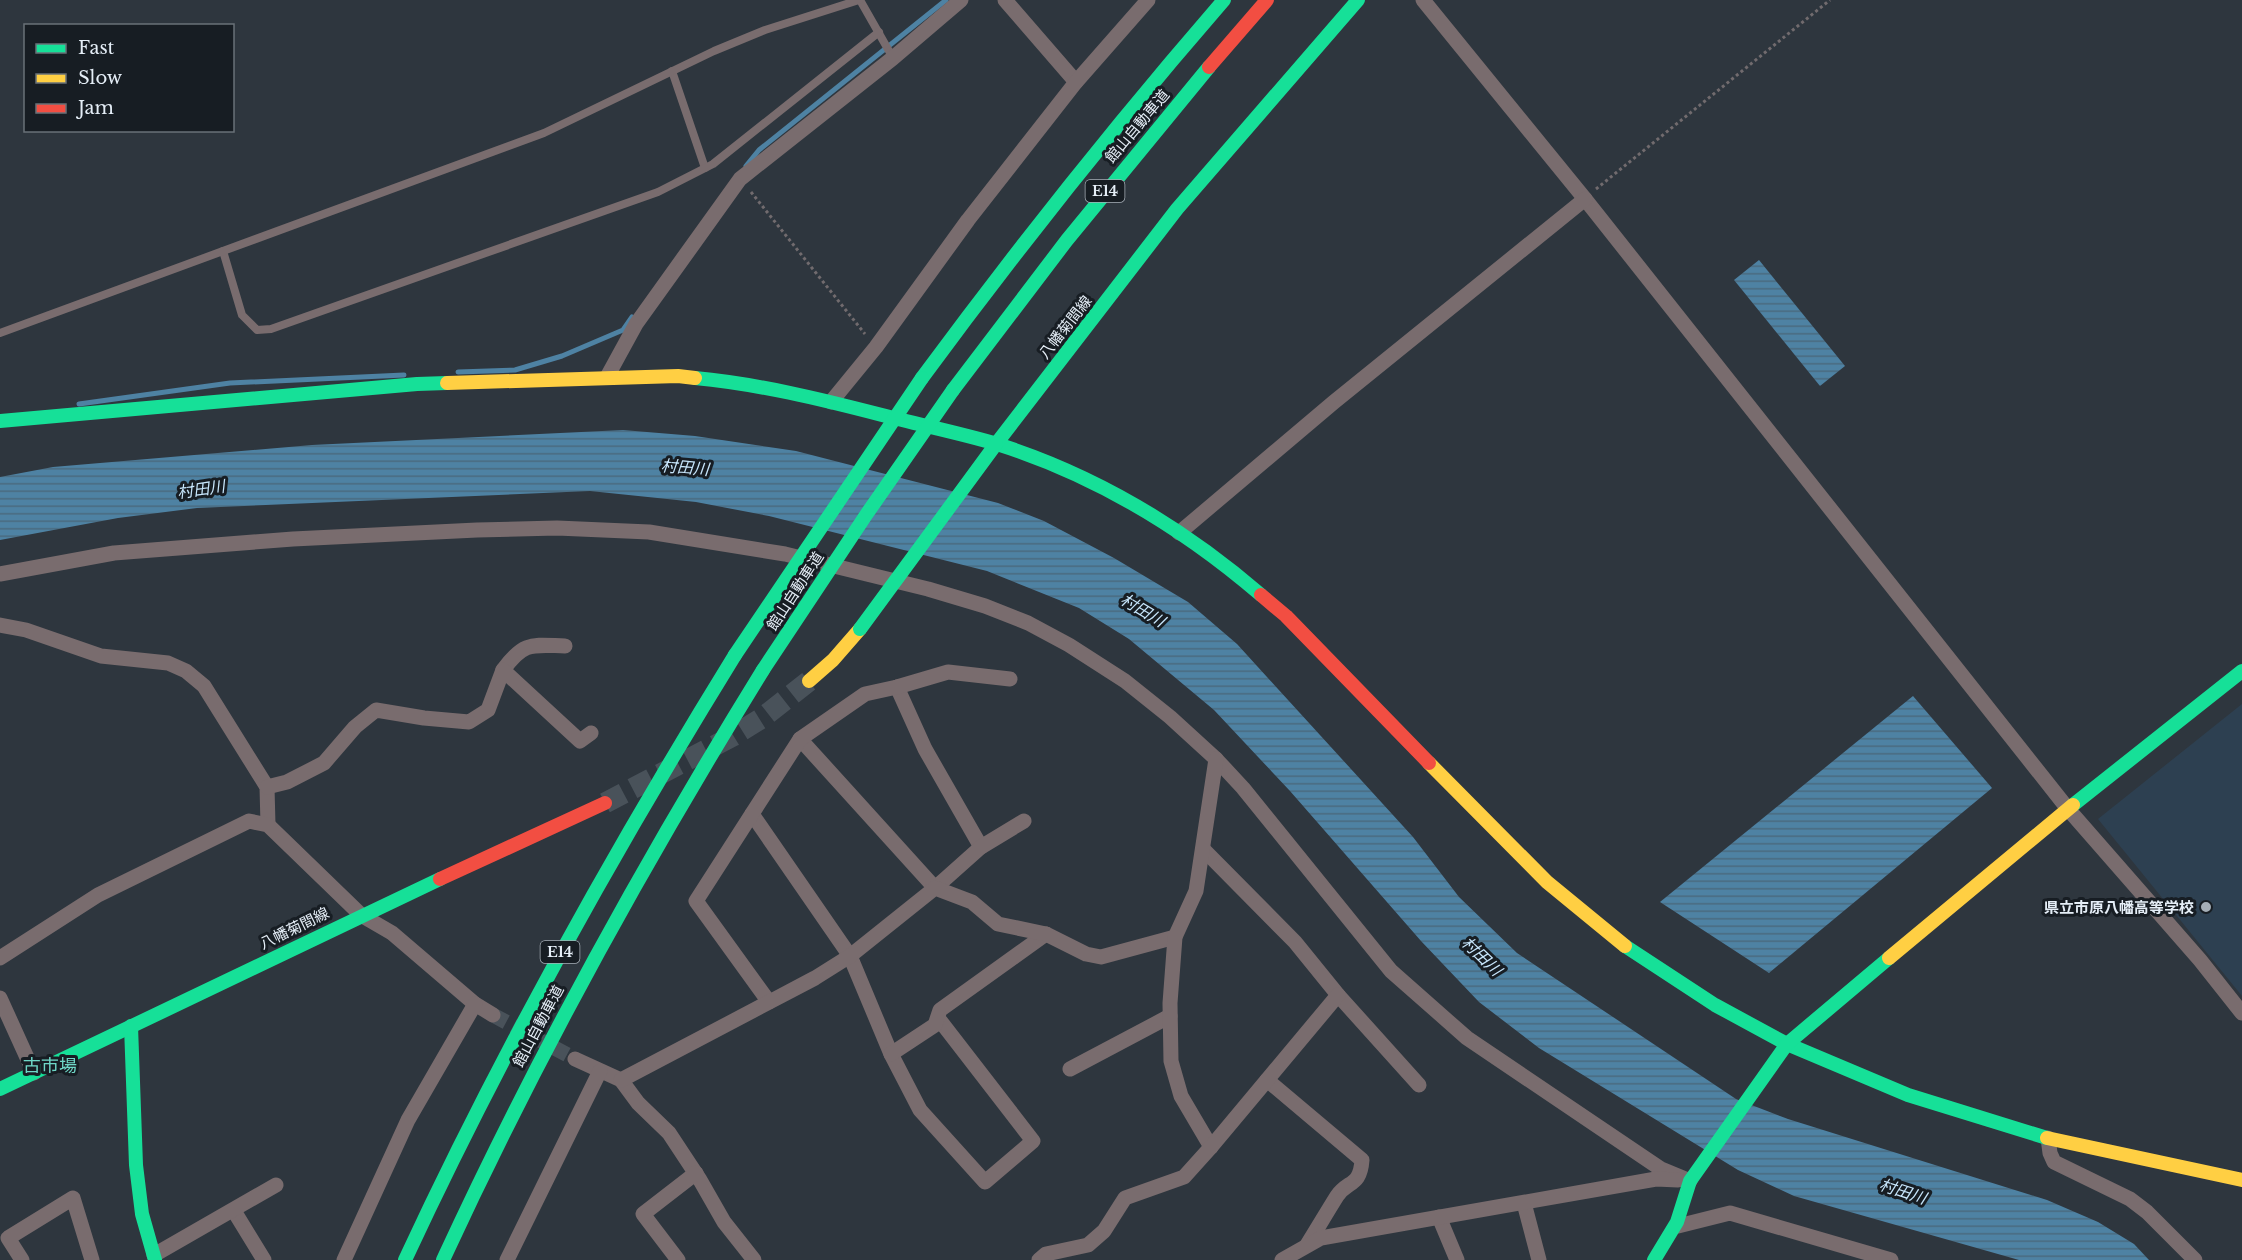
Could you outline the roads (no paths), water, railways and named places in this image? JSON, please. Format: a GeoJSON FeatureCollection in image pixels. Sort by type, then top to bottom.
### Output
{"type":"FeatureCollection","features":[{"type":"Feature","properties":{"kind":"main road","name":"館山自動車道"},"geometry":{"type":"LineString","coordinates":[[405,1260],[526,1016],[630,827],[735,655],[922,378],[1095,153],[1224,0]]}},
{"type":"Feature","properties":{"kind":"main road","name":"館山自動車道"},"geometry":{"type":"LineString","coordinates":[[443,1260],[492,1154],[597,951],[658,843],[764,670],[846,543],[953,390],[1006,319],[1127,163],[1267,0]]}},
{"type":"Feature","properties":{"kind":"main road","name":"八幡菊間線"},"geometry":{"type":"LineString","coordinates":[[809,681],[833,660],[860,629],[996,444],[1177,208],[1358,0]]}},
{"type":"Feature","properties":{"kind":"main road"},"geometry":{"type":"LineString","coordinates":[[0,421],[417,384],[607,376],[678,376],[729,381],[831,402],[996,444],[1091,481],[1135,504],[1231,569],[1286,616],[1547,882],[1622,944],[1715,1005],[1787,1044],[1908,1095],[2048,1138],[2242,1180]]}},
{"type":"Feature","properties":{"kind":"main road"},"geometry":{"type":"LineString","coordinates":[[1654,1260],[1677,1226],[1685,1205],[1690,1181],[1787,1044],[2068,810],[2242,671]]}},
{"type":"Feature","properties":{"kind":"main road","name":"八幡菊間線"},"geometry":{"type":"LineString","coordinates":[[0,1089],[361,915],[605,803]]}},
{"type":"Feature","properties":{"kind":"main road"},"geometry":{"type":"LineString","coordinates":[[131,1026],[136,1165],[142,1214],[154,1257]]}},
{"type":"Feature","properties":{"kind":"street"},"geometry":{"type":"LineString","coordinates":[[607,376],[636,324],[741,179],[893,58],[961,0]]}},
{"type":"Feature","properties":{"kind":"street"},"geometry":{"type":"LineString","coordinates":[[1005,0],[1076,82]]}},
{"type":"Feature","properties":{"kind":"street"},"geometry":{"type":"LineString","coordinates":[[831,402],[876,347],[968,220],[1076,82],[1148,0]]}},
{"type":"Feature","properties":{"kind":"street"},"geometry":{"type":"LineString","coordinates":[[1423,0],[1585,199],[2068,810],[2200,960],[2242,1013]]}},
{"type":"Feature","properties":{"kind":"street"},"geometry":{"type":"LineString","coordinates":[[1179,533],[1334,402],[1585,199]]}},
{"type":"Feature","properties":{"kind":"street"},"geometry":{"type":"LineString","coordinates":[[0,574],[114,553],[293,539],[557,528],[649,532],[785,554],[928,589],[985,606],[1028,623],[1069,645],[1125,681],[1170,717],[1244,788],[1391,971],[1467,1038],[1661,1169],[1690,1181]]}},
{"type":"Feature","properties":{"kind":"street"},"geometry":{"type":"LineString","coordinates":[[0,625],[26,630],[101,656],[168,663],[186,671],[204,686],[267,787],[268,825]]}},
{"type":"Feature","properties":{"kind":"street"},"geometry":{"type":"LineString","coordinates":[[267,787],[288,782],[324,763],[355,727],[376,710],[469,722],[488,710],[503,670],[514,656],[529,645],[565,646]]}},
{"type":"Feature","properties":{"kind":"street"},"geometry":{"type":"LineString","coordinates":[[503,670],[580,741],[591,733]]}},
{"type":"Feature","properties":{"kind":"street"},"geometry":{"type":"LineString","coordinates":[[769,1002],[696,901],[800,739],[865,694],[948,672],[1010,679]]}},
{"type":"Feature","properties":{"kind":"street"},"geometry":{"type":"LineString","coordinates":[[897,687],[925,749],[981,847]]}},
{"type":"Feature","properties":{"kind":"street"},"geometry":{"type":"LineString","coordinates":[[800,739],[935,888],[972,902],[998,924],[1046,934],[1086,954],[1101,957],[1175,937]]}},
{"type":"Feature","properties":{"kind":"street"},"geometry":{"type":"LineString","coordinates":[[1211,1147],[1181,1096],[1171,1061],[1170,1016],[1175,937],[1196,891],[1216,759]]}},
{"type":"Feature","properties":{"kind":"street"},"geometry":{"type":"LineString","coordinates":[[752,814],[850,956],[891,1054],[920,1110],[985,1182],[1033,1142],[938,1018]]}},
{"type":"Feature","properties":{"kind":"street"},"geometry":{"type":"LineString","coordinates":[[0,958],[98,895],[249,821],[268,825],[361,915],[392,933],[475,1004],[492,1015]]}},
{"type":"Feature","properties":{"kind":"street"},"geometry":{"type":"LineString","coordinates":[[621,1080],[814,978],[850,956],[935,888],[981,847],[1024,821]]}},
{"type":"Feature","properties":{"kind":"street"},"geometry":{"type":"LineString","coordinates":[[1203,849],[1295,942],[1338,995],[1419,1085]]}},
{"type":"Feature","properties":{"kind":"street"},"geometry":{"type":"LineString","coordinates":[[891,1054],[935,1025],[940,1010],[1046,934]]}},
{"type":"Feature","properties":{"kind":"street"},"geometry":{"type":"LineString","coordinates":[[1039,1260],[1046,1254],[1088,1245],[1104,1231],[1125,1198],[1184,1177],[1338,995]]}},
{"type":"Feature","properties":{"kind":"street"},"geometry":{"type":"LineString","coordinates":[[0,998],[34,1073]]}},
{"type":"Feature","properties":{"kind":"street"},"geometry":{"type":"LineString","coordinates":[[344,1260],[408,1120],[475,1004]]}},
{"type":"Feature","properties":{"kind":"street"},"geometry":{"type":"LineString","coordinates":[[1070,1069],[1170,1016]]}},
{"type":"Feature","properties":{"kind":"street"},"geometry":{"type":"LineString","coordinates":[[575,1059],[621,1080],[638,1103],[669,1133],[696,1173],[724,1222],[754,1260]]}},
{"type":"Feature","properties":{"kind":"street"},"geometry":{"type":"LineString","coordinates":[[507,1260],[600,1071]]}},
{"type":"Feature","properties":{"kind":"street"},"geometry":{"type":"LineString","coordinates":[[1267,1080],[1362,1160],[1361,1172],[1353,1184],[1339,1193],[1307,1245]]}},
{"type":"Feature","properties":{"kind":"street"},"geometry":{"type":"LineString","coordinates":[[2048,1138],[2054,1162],[2130,1199],[2147,1212],[2195,1260]]}},
{"type":"Feature","properties":{"kind":"street"},"geometry":{"type":"LineString","coordinates":[[678,1260],[643,1214],[696,1173]]}},
{"type":"Feature","properties":{"kind":"street"},"geometry":{"type":"LineString","coordinates":[[1282,1260],[1321,1238],[1656,1179],[1690,1181]]}},
{"type":"Feature","properties":{"kind":"street"},"geometry":{"type":"LineString","coordinates":[[154,1257],[276,1185]]}},
{"type":"Feature","properties":{"kind":"street"},"geometry":{"type":"LineString","coordinates":[[22,1260],[8,1238],[73,1198],[92,1260]]}},
{"type":"Feature","properties":{"kind":"street"},"geometry":{"type":"LineString","coordinates":[[1524,1203],[1539,1260]]}},
{"type":"Feature","properties":{"kind":"street"},"geometry":{"type":"LineString","coordinates":[[234,1211],[264,1260]]}},
{"type":"Feature","properties":{"kind":"street"},"geometry":{"type":"LineString","coordinates":[[1677,1226],[1730,1213],[1891,1260]]}},
{"type":"Feature","properties":{"kind":"street"},"geometry":{"type":"LineString","coordinates":[[1439,1217],[1457,1260]]}},
{"type":"Feature","properties":{"kind":"lane"},"geometry":{"type":"LineString","coordinates":[[0,333],[544,133],[672,71],[765,30],[859,0],[893,58]]}},
{"type":"Feature","properties":{"kind":"lane"},"geometry":{"type":"LineString","coordinates":[[223,250],[242,315],[257,330],[271,329],[658,192],[713,164],[879,32]]}},
{"type":"Feature","properties":{"kind":"lane"},"geometry":{"type":"LineString","coordinates":[[672,71],[705,168]]}},
{"type":"Feature","properties":{"kind":"water"},"geometry":{"type":"Polygon","coordinates":[[[1759,260],[1845,366],[1820,386],[1734,280],[1759,260]]]}},
{"type":"Feature","properties":{"kind":"water","name":"村田川"},"geometry":{"type":"Polygon","coordinates":[[[623,430],[695,436],[796,451],[998,503],[1044,521],[1114,558],[1188,602],[1237,644],[1413,837],[1459,897],[1517,953],[1736,1099],[1788,1119],[2047,1200],[2098,1222],[2134,1244],[2149,1260],[2019,1260],[1794,1196],[1738,1170],[1539,1048],[1479,1002],[1421,941],[1290,791],[1214,710],[1129,639],[1079,608],[987,571],[769,516],[696,502],[590,491],[197,508],[118,518],[0,540],[0,477],[53,467],[312,445],[623,430]]]}},
{"type":"Feature","properties":{"kind":"water"},"geometry":{"type":"Polygon","coordinates":[[[1913,696],[1992,788],[1769,973],[1660,902],[1913,696]]]}},
{"type":"Feature","properties":{"kind":"waterway"},"geometry":{"type":"LineString","coordinates":[[746,166],[759,150],[946,0]]}},
{"type":"Feature","properties":{"kind":"waterway"},"geometry":{"type":"LineString","coordinates":[[458,372],[515,370],[562,356],[623,330],[632,317]]}},
{"type":"Feature","properties":{"kind":"waterway"},"geometry":{"type":"LineString","coordinates":[[79,404],[230,383],[404,375]]}},
{"type":"Feature","properties":{"kind":"tunnel"},"geometry":{"type":"LineString","coordinates":[[605,803],[733,736],[762,718],[809,681]]}},
{"type":"Feature","properties":{"kind":"tunnel"},"geometry":{"type":"LineString","coordinates":[[493,1015],[575,1059]]}},
{"type":"Feature","properties":{"kind":"place","name":"県立市原八幡高等学校"},"geometry":{"type":"Point","coordinates":[2206,907]}},
{"type":"Feature","properties":{"kind":"district","name":"古市場"},"geometry":{"type":"Point","coordinates":[50,1066]}}]}
